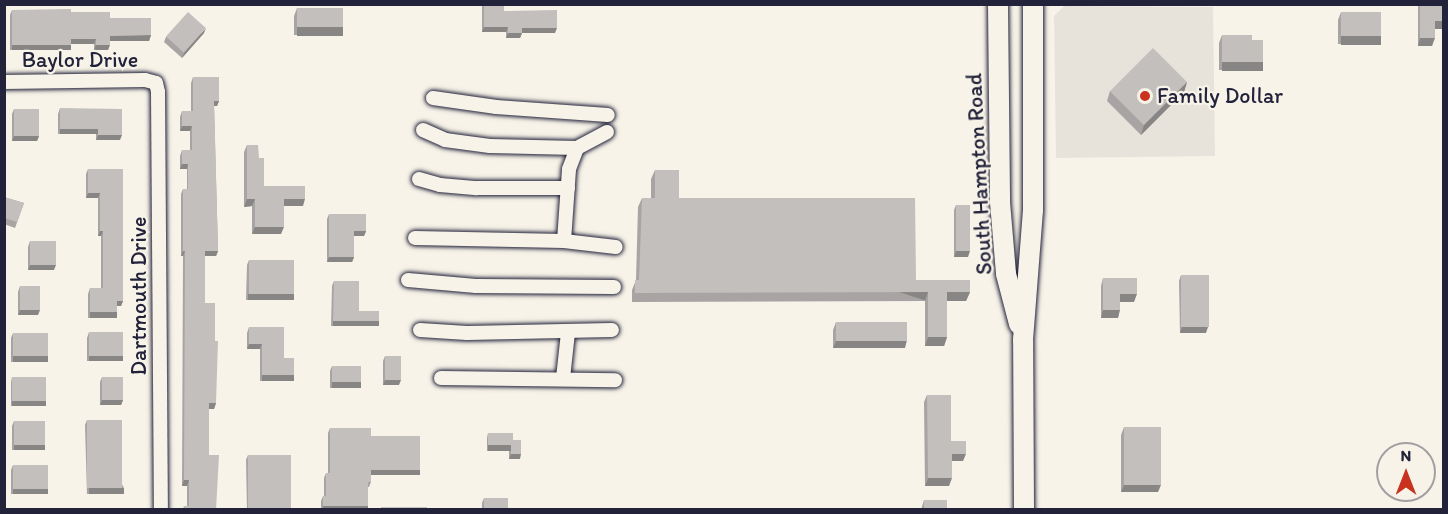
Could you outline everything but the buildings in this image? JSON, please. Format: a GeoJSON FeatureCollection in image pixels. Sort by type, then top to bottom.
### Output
{"type":"FeatureCollection","features":[{"type":"Feature","properties":{"kind":"main road","name":"South Hampton Road"},"geometry":{"type":"LineString","coordinates":[[998,4],[1000,202],[1006,274],[1023,340]]}},
{"type":"Feature","properties":{"kind":"main road","name":"South Hampton Road"},"geometry":{"type":"LineString","coordinates":[[1024,510],[1023,340],[1033,210],[1033,4]]}},
{"type":"Feature","properties":{"kind":"street","name":"Baylor Drive"},"geometry":{"type":"LineString","coordinates":[[4,82],[145,80],[156,83]]}},
{"type":"Feature","properties":{"kind":"street","name":"Dartmouth Drive"},"geometry":{"type":"LineString","coordinates":[[156,83],[158,92],[161,510]]}},
{"type":"Feature","properties":{"kind":"street"},"geometry":{"type":"LineString","coordinates":[[434,98],[496,107],[608,115]]}},
{"type":"Feature","properties":{"kind":"street"},"geometry":{"type":"LineString","coordinates":[[423,130],[445,140],[490,146],[577,148],[608,132]]}},
{"type":"Feature","properties":{"kind":"street"},"geometry":{"type":"LineString","coordinates":[[564,241],[569,169],[577,148]]}},
{"type":"Feature","properties":{"kind":"street"},"geometry":{"type":"LineString","coordinates":[[419,179],[440,185],[477,188],[568,188]]}},
{"type":"Feature","properties":{"kind":"street"},"geometry":{"type":"LineString","coordinates":[[415,238],[564,241],[616,247]]}},
{"type":"Feature","properties":{"kind":"street"},"geometry":{"type":"LineString","coordinates":[[408,279],[476,286],[614,286]]}},
{"type":"Feature","properties":{"kind":"street"},"geometry":{"type":"LineString","coordinates":[[420,330],[467,333],[568,333],[612,330]]}},
{"type":"Feature","properties":{"kind":"street"},"geometry":{"type":"LineString","coordinates":[[563,378],[568,333]]}},
{"type":"Feature","properties":{"kind":"street"},"geometry":{"type":"LineString","coordinates":[[441,378],[615,380]]}},
{"type":"Feature","properties":{"kind":"shaded area"},"geometry":{"type":"Polygon","coordinates":[[[1064,6],[1213,7],[1215,156],[1056,158],[1054,16],[1064,6]]]}},
{"type":"Feature","properties":{"kind":"place","name":"Family Dollar"},"geometry":{"type":"Point","coordinates":[1145,96]}}]}
